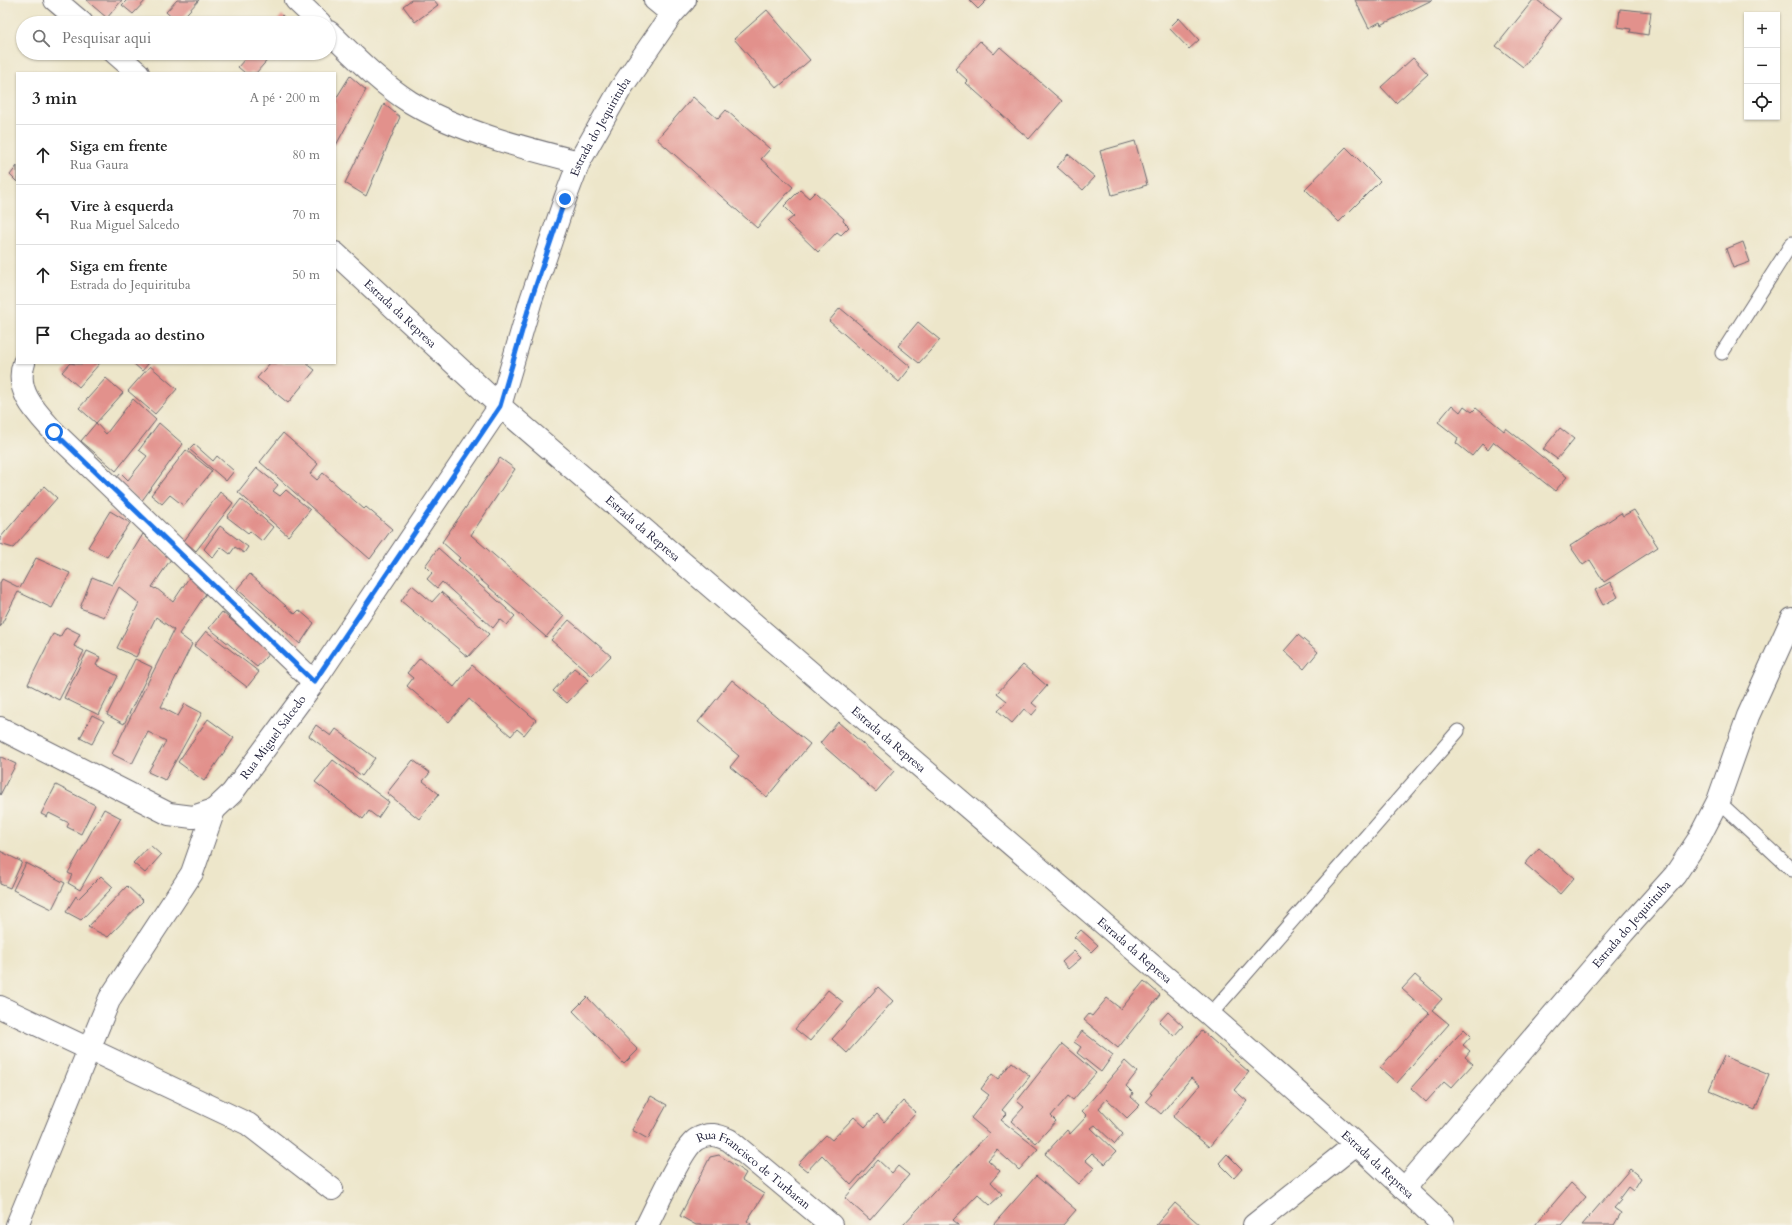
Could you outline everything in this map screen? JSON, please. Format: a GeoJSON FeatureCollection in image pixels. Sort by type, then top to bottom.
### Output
{"type":"FeatureCollection","features":[{"type":"Feature","properties":{"kind":"street"},"geometry":{"type":"LineString","coordinates":[[56,0],[74,16]]}},
{"type":"Feature","properties":{"kind":"street"},"geometry":{"type":"LineString","coordinates":[[296,0],[313,16]]}},
{"type":"Feature","properties":{"kind":"street"},"geometry":{"type":"LineString","coordinates":[[655,0],[678,7]]}},
{"type":"Feature","properties":{"kind":"street","name":"Estrada do Jequirituba"},"geometry":{"type":"LineString","coordinates":[[500,406],[531,300],[579,162],[621,88],[678,7]]}},
{"type":"Feature","properties":{"kind":"street"},"geometry":{"type":"LineString","coordinates":[[336,39],[381,81],[410,102],[459,125],[529,149],[579,162]]}},
{"type":"Feature","properties":{"kind":"street"},"geometry":{"type":"LineString","coordinates":[[124,60],[137,72]]}},
{"type":"Feature","properties":{"kind":"street","name":"Estrada da Represa"},"geometry":{"type":"LineString","coordinates":[[336,254],[500,406],[1210,1015],[1356,1144],[1443,1225]]}},
{"type":"Feature","properties":{"kind":"street"},"geometry":{"type":"LineString","coordinates":[[24,364],[22,387],[32,407],[54,432],[314,682]]}},
{"type":"Feature","properties":{"kind":"street","name":"Rua Miguel Salcedo"},"geometry":{"type":"LineString","coordinates":[[0,728],[169,814],[193,817],[214,810],[232,793],[314,682],[500,406]]}},
{"type":"Feature","properties":{"kind":"street","name":"Estrada do Jequirituba"},"geometry":{"type":"LineString","coordinates":[[1404,1189],[1623,933],[1676,875],[1698,840],[1718,801],[1748,716],[1792,619]]}},
{"type":"Feature","properties":{"kind":"street"},"geometry":{"type":"LineString","coordinates":[[17,1225],[110,998],[192,872],[214,810]]}},
{"type":"Feature","properties":{"kind":"street"},"geometry":{"type":"LineString","coordinates":[[0,1007],[248,1124],[332,1189]]}},
{"type":"Feature","properties":{"kind":"street","name":"Rua Francisco de Turbaran"},"geometry":{"type":"LineString","coordinates":[[647,1225],[679,1160],[696,1139],[714,1134],[729,1140],[830,1225]]}},
{"type":"Feature","properties":{"kind":"street"},"geometry":{"type":"LineString","coordinates":[[1254,1225],[1356,1144]]}},
{"type":"Feature","properties":{"kind":"lane"},"geometry":{"type":"LineString","coordinates":[[1722,353],[1792,243]]}},
{"type":"Feature","properties":{"kind":"lane"},"geometry":{"type":"LineString","coordinates":[[1210,1015],[1458,730]]}},
{"type":"Feature","properties":{"kind":"lane"},"geometry":{"type":"LineString","coordinates":[[1718,801],[1792,870]]}},
{"type":"Feature","properties":{"kind":"building"},"geometry":{"type":"Polygon","coordinates":[[[86,0],[122,0],[109,16],[105,16],[86,0]]]}},
{"type":"Feature","properties":{"kind":"building"},"geometry":{"type":"Polygon","coordinates":[[[127,0],[146,0],[133,14],[122,5],[127,0]]]}},
{"type":"Feature","properties":{"kind":"building"},"geometry":{"type":"Polygon","coordinates":[[[177,0],[199,0],[184,16],[170,16],[166,12],[177,0]]]}},
{"type":"Feature","properties":{"kind":"building"},"geometry":{"type":"Polygon","coordinates":[[[411,0],[434,0],[438,5],[415,22],[403,6],[411,0]]]}},
{"type":"Feature","properties":{"kind":"building"},"geometry":{"type":"Polygon","coordinates":[[[969,0],[987,0],[978,9],[969,0]]]}},
{"type":"Feature","properties":{"kind":"building"},"geometry":{"type":"Polygon","coordinates":[[[1355,0],[1432,0],[1381,25],[1380,22],[1369,28],[1355,0]]]}},
{"type":"Feature","properties":{"kind":"building"},"geometry":{"type":"Polygon","coordinates":[[[1533,0],[1537,0],[1561,19],[1523,67],[1496,46],[1533,0]]]}},
{"type":"Feature","properties":{"kind":"building"},"geometry":{"type":"Polygon","coordinates":[[[1620,9],[1651,12],[1648,35],[1630,32],[1631,29],[1618,27],[1620,9]]]}},
{"type":"Feature","properties":{"kind":"building"},"geometry":{"type":"Polygon","coordinates":[[[767,10],[810,60],[777,88],[734,39],[767,10]]]}},
{"type":"Feature","properties":{"kind":"building"},"geometry":{"type":"Polygon","coordinates":[[[1179,18],[1199,40],[1189,49],[1169,28],[1179,18]]]}},
{"type":"Feature","properties":{"kind":"building"},"geometry":{"type":"Polygon","coordinates":[[[980,41],[994,54],[1000,47],[1062,101],[1029,139],[966,83],[968,81],[955,69],[980,41]]]}},
{"type":"Feature","properties":{"kind":"building"},"geometry":{"type":"Polygon","coordinates":[[[1413,58],[1428,74],[1396,103],[1381,87],[1413,58]]]}},
{"type":"Feature","properties":{"kind":"building"},"geometry":{"type":"Polygon","coordinates":[[[244,60],[267,60],[257,72],[244,72],[238,67],[244,60]]]}},
{"type":"Feature","properties":{"kind":"building"},"geometry":{"type":"Polygon","coordinates":[[[350,76],[366,90],[336,145],[336,98],[350,76]]]}},
{"type":"Feature","properties":{"kind":"building"},"geometry":{"type":"Polygon","coordinates":[[[693,97],[718,119],[726,110],[770,149],[761,159],[793,187],[757,228],[657,139],[693,97]]]}},
{"type":"Feature","properties":{"kind":"building"},"geometry":{"type":"Polygon","coordinates":[[[384,104],[400,117],[366,196],[345,183],[384,104]]]}},
{"type":"Feature","properties":{"kind":"building"},"geometry":{"type":"Polygon","coordinates":[[[1135,141],[1147,185],[1112,195],[1100,151],[1135,141]]]}},
{"type":"Feature","properties":{"kind":"building"},"geometry":{"type":"Polygon","coordinates":[[[1346,147],[1380,181],[1339,222],[1305,189],[1346,147]]]}},
{"type":"Feature","properties":{"kind":"building"},"geometry":{"type":"Polygon","coordinates":[[[1068,154],[1095,177],[1083,190],[1057,167],[1068,154]]]}},
{"type":"Feature","properties":{"kind":"building"},"geometry":{"type":"Polygon","coordinates":[[[16,167],[16,181],[10,175],[16,167]]]}},
{"type":"Feature","properties":{"kind":"building"},"geometry":{"type":"Polygon","coordinates":[[[800,190],[809,198],[815,192],[844,219],[843,221],[849,227],[841,235],[837,232],[818,252],[787,222],[794,216],[784,206],[800,190]]]}},
{"type":"Feature","properties":{"kind":"building"},"geometry":{"type":"Polygon","coordinates":[[[1743,242],[1750,262],[1733,268],[1726,249],[1743,242]]]}},
{"type":"Feature","properties":{"kind":"building"},"geometry":{"type":"Polygon","coordinates":[[[840,308],[911,367],[899,382],[829,321],[840,308]]]}},
{"type":"Feature","properties":{"kind":"building"},"geometry":{"type":"Polygon","coordinates":[[[918,322],[940,340],[919,363],[898,346],[918,322]]]}},
{"type":"Feature","properties":{"kind":"building"},"geometry":{"type":"Polygon","coordinates":[[[69,364],[99,364],[79,387],[62,372],[69,364]]]}},
{"type":"Feature","properties":{"kind":"building"},"geometry":{"type":"Polygon","coordinates":[[[134,364],[148,364],[142,371],[134,364]]]}},
{"type":"Feature","properties":{"kind":"building"},"geometry":{"type":"Polygon","coordinates":[[[269,364],[307,364],[315,370],[288,403],[257,378],[269,364]]]}},
{"type":"Feature","properties":{"kind":"building"},"geometry":{"type":"Polygon","coordinates":[[[150,366],[177,389],[155,414],[128,391],[150,366]]]}},
{"type":"Feature","properties":{"kind":"building"},"geometry":{"type":"Polygon","coordinates":[[[106,378],[123,393],[96,423],[79,408],[106,378]]]}},
{"type":"Feature","properties":{"kind":"building"},"geometry":{"type":"Polygon","coordinates":[[[133,399],[156,420],[116,471],[81,441],[96,423],[106,434],[133,399]]]}},
{"type":"Feature","properties":{"kind":"building"},"geometry":{"type":"Polygon","coordinates":[[[1452,405],[1460,412],[1464,406],[1472,412],[1476,408],[1504,431],[1506,428],[1567,477],[1555,491],[1494,442],[1488,450],[1482,444],[1472,456],[1456,443],[1458,438],[1438,422],[1452,405]]]}},
{"type":"Feature","properties":{"kind":"building"},"geometry":{"type":"Polygon","coordinates":[[[159,423],[183,444],[141,502],[115,480],[121,473],[128,480],[147,456],[139,450],[159,423]]]}},
{"type":"Feature","properties":{"kind":"building"},"geometry":{"type":"Polygon","coordinates":[[[1560,428],[1574,439],[1557,459],[1543,449],[1560,428]]]}},
{"type":"Feature","properties":{"kind":"building"},"geometry":{"type":"Polygon","coordinates":[[[283,433],[318,464],[310,474],[317,480],[323,473],[364,509],[366,507],[392,529],[370,559],[260,462],[283,433]]]}},
{"type":"Feature","properties":{"kind":"building"},"geometry":{"type":"Polygon","coordinates":[[[194,444],[213,461],[217,456],[234,471],[226,481],[189,449],[194,444]]]}},
{"type":"Feature","properties":{"kind":"building"},"geometry":{"type":"Polygon","coordinates":[[[186,450],[212,471],[184,506],[170,495],[162,504],[151,495],[186,450]]]}},
{"type":"Feature","properties":{"kind":"building"},"geometry":{"type":"Polygon","coordinates":[[[500,458],[515,469],[471,535],[564,616],[546,637],[458,560],[460,558],[442,542],[500,458]]]}},
{"type":"Feature","properties":{"kind":"building"},"geometry":{"type":"Polygon","coordinates":[[[257,468],[278,485],[273,491],[280,496],[286,490],[310,510],[288,536],[238,492],[257,468]]]}},
{"type":"Feature","properties":{"kind":"building"},"geometry":{"type":"Polygon","coordinates":[[[44,486],[57,498],[13,548],[0,544],[0,538],[44,486]]]}},
{"type":"Feature","properties":{"kind":"building"},"geometry":{"type":"Polygon","coordinates":[[[220,492],[233,503],[196,551],[184,541],[220,492]]]}},
{"type":"Feature","properties":{"kind":"building"},"geometry":{"type":"Polygon","coordinates":[[[241,499],[273,527],[262,541],[250,531],[248,533],[227,517],[241,499]]]}},
{"type":"Feature","properties":{"kind":"building"},"geometry":{"type":"Polygon","coordinates":[[[1634,510],[1658,547],[1604,582],[1590,560],[1583,565],[1570,546],[1621,513],[1623,516],[1634,510]]]}},
{"type":"Feature","properties":{"kind":"building"},"geometry":{"type":"Polygon","coordinates":[[[110,511],[130,523],[107,557],[88,547],[110,511]]]}},
{"type":"Feature","properties":{"kind":"building"},"geometry":{"type":"Polygon","coordinates":[[[220,526],[248,547],[244,553],[235,547],[230,554],[221,547],[213,558],[204,549],[220,526]]]}},
{"type":"Feature","properties":{"kind":"building"},"geometry":{"type":"Polygon","coordinates":[[[143,534],[171,559],[152,587],[155,589],[156,588],[173,602],[190,576],[207,592],[179,634],[192,644],[161,707],[178,716],[185,704],[202,713],[165,780],[148,772],[166,741],[148,732],[132,764],[112,754],[174,630],[156,617],[136,657],[117,648],[139,603],[119,587],[104,617],[80,608],[92,577],[112,585],[143,534]]]}},
{"type":"Feature","properties":{"kind":"building"},"geometry":{"type":"Polygon","coordinates":[[[438,548],[515,616],[507,625],[500,619],[493,628],[442,582],[437,588],[427,579],[432,573],[425,566],[438,548]]]}},
{"type":"Feature","properties":{"kind":"building"},"geometry":{"type":"Polygon","coordinates":[[[36,558],[70,573],[52,608],[18,592],[0,627],[0,583],[2,579],[20,588],[36,558]]]}},
{"type":"Feature","properties":{"kind":"building"},"geometry":{"type":"Polygon","coordinates":[[[250,574],[295,614],[299,610],[314,623],[300,644],[237,589],[250,574]]]}},
{"type":"Feature","properties":{"kind":"building"},"geometry":{"type":"Polygon","coordinates":[[[1610,582],[1618,597],[1603,605],[1595,590],[1610,582]]]}},
{"type":"Feature","properties":{"kind":"building"},"geometry":{"type":"Polygon","coordinates":[[[412,585],[432,602],[441,592],[489,634],[468,657],[401,601],[412,585]]]}},
{"type":"Feature","properties":{"kind":"building"},"geometry":{"type":"Polygon","coordinates":[[[222,612],[242,629],[244,627],[271,651],[257,667],[209,628],[222,612]]]}},
{"type":"Feature","properties":{"kind":"building"},"geometry":{"type":"Polygon","coordinates":[[[569,620],[611,656],[592,676],[551,640],[569,620]]]}},
{"type":"Feature","properties":{"kind":"building"},"geometry":{"type":"Polygon","coordinates":[[[66,627],[80,634],[74,646],[84,651],[59,700],[28,684],[53,634],[60,637],[66,627]]]}},
{"type":"Feature","properties":{"kind":"building"},"geometry":{"type":"Polygon","coordinates":[[[206,631],[259,672],[247,687],[194,646],[206,631]]]}},
{"type":"Feature","properties":{"kind":"building"},"geometry":{"type":"Polygon","coordinates":[[[1298,635],[1318,652],[1304,669],[1284,651],[1298,635]]]}},
{"type":"Feature","properties":{"kind":"building"},"geometry":{"type":"Polygon","coordinates":[[[87,651],[100,657],[96,665],[118,676],[99,715],[64,698],[87,651]]]}},
{"type":"Feature","properties":{"kind":"building"},"geometry":{"type":"Polygon","coordinates":[[[420,658],[454,687],[472,665],[536,720],[524,735],[517,729],[511,736],[469,699],[449,722],[407,686],[413,678],[407,673],[420,658]]]}},
{"type":"Feature","properties":{"kind":"building"},"geometry":{"type":"Polygon","coordinates":[[[135,659],[152,667],[124,724],[107,715],[135,659]]]}},
{"type":"Feature","properties":{"kind":"building"},"geometry":{"type":"Polygon","coordinates":[[[1023,665],[1047,686],[1032,703],[1038,708],[1032,715],[1024,709],[1012,723],[998,711],[1007,701],[997,693],[1023,665]]]}},
{"type":"Feature","properties":{"kind":"building"},"geometry":{"type":"Polygon","coordinates":[[[574,668],[589,680],[567,703],[553,691],[574,668]]]}},
{"type":"Feature","properties":{"kind":"building"},"geometry":{"type":"Polygon","coordinates":[[[732,680],[810,744],[767,797],[730,767],[739,756],[698,722],[732,680]]]}},
{"type":"Feature","properties":{"kind":"building"},"geometry":{"type":"Polygon","coordinates":[[[92,715],[104,721],[92,744],[80,738],[92,715]]]}},
{"type":"Feature","properties":{"kind":"building"},"geometry":{"type":"Polygon","coordinates":[[[208,719],[234,738],[204,781],[178,762],[208,719]]]}},
{"type":"Feature","properties":{"kind":"building"},"geometry":{"type":"Polygon","coordinates":[[[838,722],[894,771],[876,792],[820,743],[838,722]]]}},
{"type":"Feature","properties":{"kind":"building"},"geometry":{"type":"Polygon","coordinates":[[[316,725],[331,736],[336,729],[375,758],[362,776],[309,736],[316,725]]]}},
{"type":"Feature","properties":{"kind":"building"},"geometry":{"type":"Polygon","coordinates":[[[1,757],[16,764],[0,795],[0,758],[1,757]]]}},
{"type":"Feature","properties":{"kind":"building"},"geometry":{"type":"Polygon","coordinates":[[[333,760],[389,802],[378,818],[369,811],[363,819],[315,782],[333,760]]]}},
{"type":"Feature","properties":{"kind":"building"},"geometry":{"type":"Polygon","coordinates":[[[413,760],[430,773],[423,781],[439,794],[419,819],[387,793],[413,760]]]}},
{"type":"Feature","properties":{"kind":"building"},"geometry":{"type":"Polygon","coordinates":[[[56,785],[95,805],[81,834],[67,827],[69,823],[49,813],[47,817],[41,814],[56,785]]]}},
{"type":"Feature","properties":{"kind":"building"},"geometry":{"type":"Polygon","coordinates":[[[104,809],[121,818],[80,890],[68,883],[72,875],[68,873],[104,809]]]}},
{"type":"Feature","properties":{"kind":"building"},"geometry":{"type":"Polygon","coordinates":[[[150,845],[161,855],[145,873],[133,863],[150,845]]]}},
{"type":"Feature","properties":{"kind":"building"},"geometry":{"type":"Polygon","coordinates":[[[1539,848],[1574,878],[1560,894],[1525,864],[1539,848]]]}},
{"type":"Feature","properties":{"kind":"building"},"geometry":{"type":"Polygon","coordinates":[[[0,851],[22,862],[10,888],[0,884],[0,851]]]}},
{"type":"Feature","properties":{"kind":"building"},"geometry":{"type":"Polygon","coordinates":[[[26,863],[65,883],[52,909],[13,890],[26,863]]]}},
{"type":"Feature","properties":{"kind":"building"},"geometry":{"type":"Polygon","coordinates":[[[101,876],[113,887],[81,920],[66,912],[76,896],[78,899],[101,876]]]}},
{"type":"Feature","properties":{"kind":"building"},"geometry":{"type":"Polygon","coordinates":[[[127,886],[143,901],[108,937],[88,927],[127,886]]]}},
{"type":"Feature","properties":{"kind":"building"},"geometry":{"type":"Polygon","coordinates":[[[1081,930],[1098,945],[1091,952],[1074,937],[1081,930]]]}},
{"type":"Feature","properties":{"kind":"building"},"geometry":{"type":"Polygon","coordinates":[[[1074,951],[1081,958],[1068,969],[1062,962],[1074,951]]]}},
{"type":"Feature","properties":{"kind":"building"},"geometry":{"type":"Polygon","coordinates":[[[1415,975],[1442,999],[1432,1010],[1449,1024],[1397,1083],[1380,1068],[1429,1013],[1402,989],[1415,975]]]}},
{"type":"Feature","properties":{"kind":"building"},"geometry":{"type":"Polygon","coordinates":[[[1144,981],[1160,995],[1118,1048],[1084,1020],[1089,1014],[1092,1016],[1107,998],[1121,1009],[1144,981]]]}},
{"type":"Feature","properties":{"kind":"building"},"geometry":{"type":"Polygon","coordinates":[[[878,987],[893,1001],[847,1053],[832,1039],[878,987]]]}},
{"type":"Feature","properties":{"kind":"building"},"geometry":{"type":"Polygon","coordinates":[[[828,990],[843,1002],[810,1041],[795,1029],[828,990]]]}},
{"type":"Feature","properties":{"kind":"building"},"geometry":{"type":"Polygon","coordinates":[[[587,997],[638,1050],[624,1064],[573,1011],[587,997]]]}},
{"type":"Feature","properties":{"kind":"building"},"geometry":{"type":"Polygon","coordinates":[[[1168,1012],[1183,1026],[1174,1036],[1159,1022],[1168,1012]]]}},
{"type":"Feature","properties":{"kind":"building"},"geometry":{"type":"Polygon","coordinates":[[[1464,1029],[1471,1036],[1463,1045],[1470,1051],[1465,1057],[1473,1064],[1451,1088],[1444,1082],[1426,1102],[1411,1088],[1464,1029]]]}},
{"type":"Feature","properties":{"kind":"building"},"geometry":{"type":"Polygon","coordinates":[[[1082,1031],[1113,1055],[1101,1072],[1077,1053],[1081,1047],[1074,1042],[1082,1031]]]}},
{"type":"Feature","properties":{"kind":"building"},"geometry":{"type":"Polygon","coordinates":[[[1202,1031],[1249,1072],[1234,1090],[1247,1101],[1209,1147],[1173,1117],[1200,1085],[1191,1078],[1161,1114],[1146,1101],[1152,1094],[1150,1093],[1202,1031]]]}},
{"type":"Feature","properties":{"kind":"building"},"geometry":{"type":"Polygon","coordinates":[[[1062,1044],[1096,1073],[1073,1100],[1068,1096],[1051,1116],[1056,1121],[1036,1143],[1011,1121],[1024,1107],[1017,1101],[1062,1044]]]}},
{"type":"Feature","properties":{"kind":"building"},"geometry":{"type":"Polygon","coordinates":[[[1724,1056],[1769,1075],[1755,1110],[1709,1090],[1724,1056]]]}},
{"type":"Feature","properties":{"kind":"building"},"geometry":{"type":"Polygon","coordinates":[[[1125,1061],[1137,1072],[1126,1086],[1133,1093],[1131,1097],[1140,1105],[1127,1118],[1107,1099],[1099,1108],[1123,1134],[1115,1144],[1095,1125],[1091,1128],[1116,1152],[1105,1164],[1092,1153],[1085,1160],[1094,1168],[1079,1184],[1045,1154],[1067,1130],[1070,1134],[1087,1116],[1082,1111],[1125,1061]]]}},
{"type":"Feature","properties":{"kind":"building"},"geometry":{"type":"Polygon","coordinates":[[[1012,1062],[1030,1076],[1002,1110],[1007,1114],[1001,1120],[1038,1149],[1019,1170],[997,1150],[988,1160],[1000,1171],[991,1182],[1002,1194],[990,1205],[978,1194],[953,1220],[959,1225],[903,1225],[989,1133],[971,1118],[989,1095],[981,1089],[992,1074],[998,1079],[1012,1062]]]}},
{"type":"Feature","properties":{"kind":"building"},"geometry":{"type":"Polygon","coordinates":[[[651,1096],[667,1105],[648,1139],[632,1130],[651,1096]]]}},
{"type":"Feature","properties":{"kind":"building"},"geometry":{"type":"Polygon","coordinates":[[[903,1101],[916,1113],[851,1185],[822,1155],[807,1171],[798,1164],[826,1135],[832,1140],[854,1117],[865,1127],[877,1114],[884,1122],[903,1101]]]}},
{"type":"Feature","properties":{"kind":"building"},"geometry":{"type":"Polygon","coordinates":[[[1227,1154],[1242,1169],[1234,1178],[1219,1163],[1227,1154]]]}},
{"type":"Feature","properties":{"kind":"building"},"geometry":{"type":"Polygon","coordinates":[[[719,1155],[746,1173],[742,1180],[764,1194],[747,1221],[751,1225],[696,1225],[680,1216],[710,1157],[719,1155]]]}},
{"type":"Feature","properties":{"kind":"building"},"geometry":{"type":"Polygon","coordinates":[[[878,1160],[892,1173],[898,1166],[909,1175],[870,1220],[845,1198],[878,1160]]]}},
{"type":"Feature","properties":{"kind":"building"},"geometry":{"type":"Polygon","coordinates":[[[1630,1169],[1641,1178],[1633,1191],[1628,1187],[1619,1199],[1621,1200],[1614,1208],[1621,1213],[1614,1225],[1582,1225],[1630,1169]]]}},
{"type":"Feature","properties":{"kind":"building"},"geometry":{"type":"Polygon","coordinates":[[[1036,1176],[1076,1210],[1063,1225],[993,1225],[1036,1176]]]}},
{"type":"Feature","properties":{"kind":"building"},"geometry":{"type":"Polygon","coordinates":[[[1571,1183],[1586,1197],[1562,1225],[1535,1225],[1571,1183]]]}},
{"type":"Feature","properties":{"kind":"building"},"geometry":{"type":"Polygon","coordinates":[[[1175,1203],[1200,1225],[1156,1225],[1175,1203]]]}},
{"type":"Feature","properties":{"kind":"route"},"geometry":{"type":"LineString","coordinates":[[54,432],[314,682],[500,406],[531,300],[565,199]]}}]}
